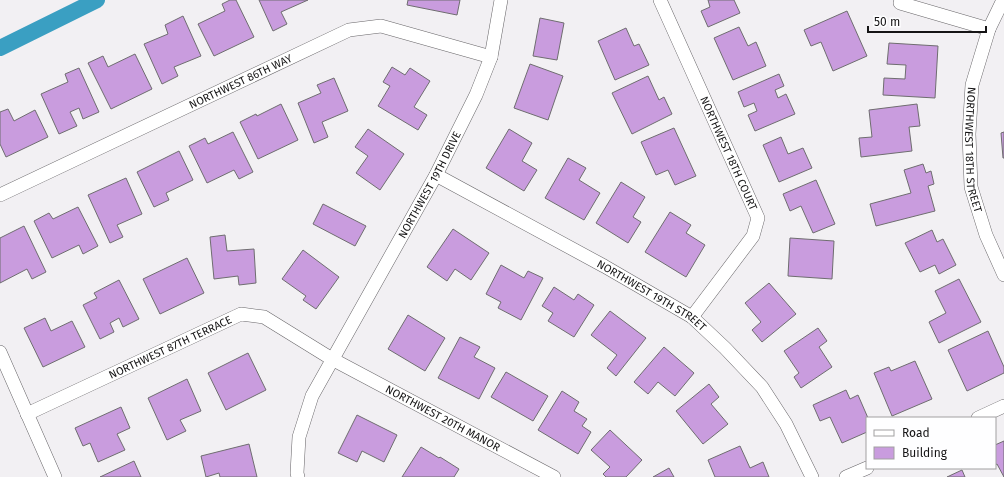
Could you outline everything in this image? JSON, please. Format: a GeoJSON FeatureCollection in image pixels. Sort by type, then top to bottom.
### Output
{"type":"FeatureCollection","features":[{"type":"Feature","properties":{"kind":"street","name":"NORTHWEST 19TH DRIVE"},"geometry":{"type":"LineString","coordinates":[[298,477],[299,437],[312,396],[436,175],[476,95],[490,57],[501,0]]}},
{"type":"Feature","properties":{"kind":"street","name":"NORTHWEST 18TH COURT"},"geometry":{"type":"LineString","coordinates":[[660,0],[758,218],[753,236],[692,317]]}},
{"type":"Feature","properties":{"kind":"street","name":"NORTHWEST 18TH STREET"},"geometry":{"type":"LineString","coordinates":[[1003,0],[989,29],[972,85],[969,134],[971,187],[986,235],[1004,275]]}},
{"type":"Feature","properties":{"kind":"street"},"geometry":{"type":"LineString","coordinates":[[900,3],[989,29]]}},
{"type":"Feature","properties":{"kind":"street","name":"NORTHWEST 86TH WAY"},"geometry":{"type":"LineString","coordinates":[[0,195],[349,30],[381,26],[490,57]]}},
{"type":"Feature","properties":{"kind":"street","name":"NORTHWEST 19TH STREET"},"geometry":{"type":"LineString","coordinates":[[436,175],[604,266],[692,317],[725,348],[762,387],[786,424],[812,477]]}},
{"type":"Feature","properties":{"kind":"street","name":"NORTHWEST 87TH TERRACE"},"geometry":{"type":"LineString","coordinates":[[27,414],[241,314],[264,317],[332,359]]}},
{"type":"Feature","properties":{"kind":"street"},"geometry":{"type":"LineString","coordinates":[[0,352],[55,477]]}},
{"type":"Feature","properties":{"kind":"street","name":"NORTHWEST 20TH MANOR"},"geometry":{"type":"LineString","coordinates":[[332,359],[554,477]]}},
{"type":"Feature","properties":{"kind":"street"},"geometry":{"type":"LineString","coordinates":[[980,417],[1004,406]]}},
{"type":"Feature","properties":{"kind":"street"},"geometry":{"type":"LineString","coordinates":[[846,477],[866,468]]}},
{"type":"Feature","properties":{"kind":"building"},"geometry":{"type":"Polygon","coordinates":[[[230,0],[236,0],[254,37],[214,56],[198,24],[225,11],[222,4],[230,0]]]}},
{"type":"Feature","properties":{"kind":"building"},"geometry":{"type":"Polygon","coordinates":[[[259,0],[308,0],[281,12],[287,24],[273,31],[259,0]]]}},
{"type":"Feature","properties":{"kind":"building"},"geometry":{"type":"Polygon","coordinates":[[[408,0],[460,0],[457,15],[407,5],[408,0]]]}},
{"type":"Feature","properties":{"kind":"building"},"geometry":{"type":"Polygon","coordinates":[[[708,0],[734,0],[740,13],[708,27],[701,11],[710,7],[708,0]]]}},
{"type":"Feature","properties":{"kind":"building"},"geometry":{"type":"Polygon","coordinates":[[[847,11],[867,56],[833,71],[821,42],[811,46],[804,30],[847,11]]]}},
{"type":"Feature","properties":{"kind":"building"},"geometry":{"type":"Polygon","coordinates":[[[183,16],[201,56],[174,67],[178,76],[162,84],[144,44],[168,34],[165,25],[183,16]]]}},
{"type":"Feature","properties":{"kind":"building"},"geometry":{"type":"Polygon","coordinates":[[[540,18],[564,23],[557,60],[533,56],[540,18]]]}},
{"type":"Feature","properties":{"kind":"building"},"geometry":{"type":"Polygon","coordinates":[[[739,27],[748,46],[756,42],[766,66],[733,80],[714,38],[739,27]]]}},
{"type":"Feature","properties":{"kind":"building"},"geometry":{"type":"Polygon","coordinates":[[[626,28],[634,46],[639,44],[649,65],[615,80],[598,41],[626,28]]]}},
{"type":"Feature","properties":{"kind":"building"},"geometry":{"type":"Polygon","coordinates":[[[889,43],[938,46],[935,98],[883,95],[884,78],[905,79],[906,65],[887,64],[889,43]]]}},
{"type":"Feature","properties":{"kind":"building"},"geometry":{"type":"Polygon","coordinates":[[[135,54],[152,89],[111,109],[88,63],[103,56],[108,67],[135,54]]]}},
{"type":"Feature","properties":{"kind":"building"},"geometry":{"type":"Polygon","coordinates":[[[530,64],[563,76],[548,120],[514,108],[530,64]]]}},
{"type":"Feature","properties":{"kind":"building"},"geometry":{"type":"Polygon","coordinates":[[[392,67],[405,75],[410,68],[430,81],[414,107],[427,115],[418,130],[378,106],[390,86],[383,82],[392,67]]]}},
{"type":"Feature","properties":{"kind":"building"},"geometry":{"type":"Polygon","coordinates":[[[79,68],[99,112],[83,119],[79,108],[70,112],[77,126],[59,134],[41,94],[68,82],[65,74],[79,68]]]}},
{"type":"Feature","properties":{"kind":"building"},"geometry":{"type":"Polygon","coordinates":[[[779,74],[784,86],[775,90],[778,98],[786,94],[795,114],[755,131],[748,115],[757,111],[754,103],[744,107],[738,92],[779,74]]]}},
{"type":"Feature","properties":{"kind":"building"},"geometry":{"type":"Polygon","coordinates":[[[648,76],[659,100],[664,97],[672,114],[632,134],[612,93],[648,76]]]}},
{"type":"Feature","properties":{"kind":"building"},"geometry":{"type":"Polygon","coordinates":[[[334,78],[348,111],[322,122],[328,137],[314,143],[298,103],[321,93],[317,85],[334,78]]]}},
{"type":"Feature","properties":{"kind":"building"},"geometry":{"type":"Polygon","coordinates":[[[281,104],[298,140],[258,159],[240,122],[256,114],[257,116],[281,104]]]}},
{"type":"Feature","properties":{"kind":"building"},"geometry":{"type":"Polygon","coordinates":[[[917,104],[920,126],[909,127],[912,151],[861,157],[859,138],[872,137],[869,110],[917,104]]]}},
{"type":"Feature","properties":{"kind":"building"},"geometry":{"type":"Polygon","coordinates":[[[8,109],[14,121],[35,110],[48,137],[6,157],[0,144],[0,112],[8,109]]]}},
{"type":"Feature","properties":{"kind":"building"},"geometry":{"type":"Polygon","coordinates":[[[674,128],[696,176],[675,185],[668,170],[656,175],[641,142],[674,128]]]}},
{"type":"Feature","properties":{"kind":"building"},"geometry":{"type":"Polygon","coordinates":[[[368,129],[404,154],[380,190],[356,173],[368,156],[355,147],[368,129]]]}},
{"type":"Feature","properties":{"kind":"building"},"geometry":{"type":"Polygon","coordinates":[[[509,129],[532,143],[522,161],[537,170],[524,191],[486,168],[509,129]]]}},
{"type":"Feature","properties":{"kind":"building"},"geometry":{"type":"Polygon","coordinates":[[[233,132],[253,172],[239,179],[234,170],[207,183],[189,146],[205,138],[208,144],[233,132]]]}},
{"type":"Feature","properties":{"kind":"building"},"geometry":{"type":"Polygon","coordinates":[[[1004,132],[1004,158],[1003,158],[1001,133],[1004,132]]]}},
{"type":"Feature","properties":{"kind":"building"},"geometry":{"type":"Polygon","coordinates":[[[781,137],[788,154],[803,148],[812,168],[779,182],[763,145],[781,137]]]}},
{"type":"Feature","properties":{"kind":"building"},"geometry":{"type":"Polygon","coordinates":[[[179,151],[193,180],[166,193],[169,200],[154,207],[137,172],[179,151]]]}},
{"type":"Feature","properties":{"kind":"building"},"geometry":{"type":"Polygon","coordinates":[[[568,158],[586,168],[579,180],[600,193],[584,220],[545,198],[568,158]]]}},
{"type":"Feature","properties":{"kind":"building"},"geometry":{"type":"Polygon","coordinates":[[[923,164],[926,173],[931,171],[934,184],[928,186],[935,211],[876,226],[870,204],[911,193],[904,170],[923,164]]]}},
{"type":"Feature","properties":{"kind":"building"},"geometry":{"type":"Polygon","coordinates":[[[126,178],[142,214],[117,225],[123,237],[110,243],[88,195],[126,178]]]}},
{"type":"Feature","properties":{"kind":"building"},"geometry":{"type":"Polygon","coordinates":[[[816,180],[835,224],[813,233],[801,206],[790,211],[783,194],[816,180]]]}},
{"type":"Feature","properties":{"kind":"building"},"geometry":{"type":"Polygon","coordinates":[[[621,182],[645,197],[633,217],[641,222],[628,243],[596,223],[621,182]]]}},
{"type":"Feature","properties":{"kind":"building"},"geometry":{"type":"Polygon","coordinates":[[[323,204],[366,226],[355,246],[313,224],[323,204]]]}},
{"type":"Feature","properties":{"kind":"building"},"geometry":{"type":"Polygon","coordinates":[[[78,207],[98,246],[83,254],[79,245],[52,258],[34,221],[49,213],[53,219],[78,207]]]}},
{"type":"Feature","properties":{"kind":"building"},"geometry":{"type":"Polygon","coordinates":[[[670,212],[691,225],[686,233],[705,245],[686,277],[645,252],[670,212]]]}},
{"type":"Feature","properties":{"kind":"building"},"geometry":{"type":"Polygon","coordinates":[[[24,226],[46,272],[32,279],[27,269],[0,283],[0,238],[24,226]]]}},
{"type":"Feature","properties":{"kind":"building"},"geometry":{"type":"Polygon","coordinates":[[[453,229],[489,253],[471,280],[455,269],[447,281],[427,267],[453,229]]]}},
{"type":"Feature","properties":{"kind":"building"},"geometry":{"type":"Polygon","coordinates":[[[932,230],[937,242],[943,239],[956,265],[939,274],[935,265],[920,272],[905,243],[932,230]]]}},
{"type":"Feature","properties":{"kind":"building"},"geometry":{"type":"Polygon","coordinates":[[[225,235],[227,251],[254,249],[256,283],[239,285],[238,276],[214,279],[210,237],[225,235]]]}},
{"type":"Feature","properties":{"kind":"building"},"geometry":{"type":"Polygon","coordinates":[[[790,238],[834,241],[832,279],[788,276],[790,238]]]}},
{"type":"Feature","properties":{"kind":"building"},"geometry":{"type":"Polygon","coordinates":[[[303,250],[339,277],[316,309],[303,300],[306,296],[282,279],[303,250]]]}},
{"type":"Feature","properties":{"kind":"building"},"geometry":{"type":"Polygon","coordinates":[[[187,258],[204,293],[160,314],[143,279],[187,258]]]}},
{"type":"Feature","properties":{"kind":"building"},"geometry":{"type":"Polygon","coordinates":[[[501,265],[524,278],[528,271],[543,278],[521,320],[498,308],[501,302],[486,294],[501,265]]]}},
{"type":"Feature","properties":{"kind":"building"},"geometry":{"type":"Polygon","coordinates":[[[959,279],[981,322],[939,343],[929,322],[946,313],[935,291],[959,279]]]}},
{"type":"Feature","properties":{"kind":"building"},"geometry":{"type":"Polygon","coordinates":[[[119,280],[139,319],[123,327],[119,318],[110,323],[114,332],[100,339],[83,305],[97,298],[94,293],[119,280]]]}},
{"type":"Feature","properties":{"kind":"building"},"geometry":{"type":"Polygon","coordinates":[[[769,283],[796,314],[762,342],[752,330],[761,322],[745,303],[769,283]]]}},
{"type":"Feature","properties":{"kind":"building"},"geometry":{"type":"Polygon","coordinates":[[[554,287],[574,300],[578,294],[594,305],[574,337],[548,321],[553,313],[542,306],[554,287]]]}},
{"type":"Feature","properties":{"kind":"building"},"geometry":{"type":"Polygon","coordinates":[[[610,311],[646,338],[616,376],[607,368],[617,355],[591,335],[610,311]]]}},
{"type":"Feature","properties":{"kind":"building"},"geometry":{"type":"Polygon","coordinates":[[[408,315],[445,338],[425,371],[388,349],[408,315]]]}},
{"type":"Feature","properties":{"kind":"building"},"geometry":{"type":"Polygon","coordinates":[[[45,318],[51,331],[72,321],[85,347],[43,367],[24,328],[45,318]]]}},
{"type":"Feature","properties":{"kind":"building"},"geometry":{"type":"Polygon","coordinates":[[[818,328],[827,341],[819,347],[832,367],[801,388],[794,377],[799,373],[784,351],[818,328]]]}},
{"type":"Feature","properties":{"kind":"building"},"geometry":{"type":"Polygon","coordinates":[[[988,331],[1004,367],[1004,373],[967,391],[948,350],[988,331]]]}},
{"type":"Feature","properties":{"kind":"building"},"geometry":{"type":"Polygon","coordinates":[[[460,337],[480,347],[474,357],[495,368],[479,399],[438,378],[460,337]]]}},
{"type":"Feature","properties":{"kind":"building"},"geometry":{"type":"Polygon","coordinates":[[[664,347],[694,373],[675,396],[658,382],[648,394],[634,382],[664,347]]]}},
{"type":"Feature","properties":{"kind":"building"},"geometry":{"type":"Polygon","coordinates":[[[248,353],[266,390],[226,410],[208,373],[248,353]]]}},
{"type":"Feature","properties":{"kind":"building"},"geometry":{"type":"Polygon","coordinates":[[[915,361],[932,399],[892,416],[874,373],[889,367],[891,371],[915,361]]]}},
{"type":"Feature","properties":{"kind":"building"},"geometry":{"type":"Polygon","coordinates":[[[506,372],[548,396],[533,421],[491,397],[506,372]]]}},
{"type":"Feature","properties":{"kind":"building"},"geometry":{"type":"Polygon","coordinates":[[[187,379],[201,411],[180,420],[186,431],[167,440],[148,398],[187,379]]]}},
{"type":"Feature","properties":{"kind":"building"},"geometry":{"type":"Polygon","coordinates":[[[709,384],[719,397],[711,404],[728,424],[703,444],[676,411],[709,384]]]}},
{"type":"Feature","properties":{"kind":"building"},"geometry":{"type":"Polygon","coordinates":[[[846,390],[850,399],[858,395],[868,417],[866,417],[866,432],[842,443],[830,417],[820,421],[813,405],[846,390]]]}},
{"type":"Feature","properties":{"kind":"building"},"geometry":{"type":"Polygon","coordinates":[[[562,391],[579,402],[574,411],[587,419],[582,426],[591,432],[578,454],[538,430],[562,391]]]}},
{"type":"Feature","properties":{"kind":"building"},"geometry":{"type":"Polygon","coordinates":[[[121,407],[130,428],[117,434],[125,450],[98,462],[90,443],[83,446],[75,428],[121,407]]]}},
{"type":"Feature","properties":{"kind":"building"},"geometry":{"type":"Polygon","coordinates":[[[357,415],[397,435],[384,462],[362,451],[357,462],[338,453],[357,415]]]}},
{"type":"Feature","properties":{"kind":"building"},"geometry":{"type":"Polygon","coordinates":[[[610,430],[642,460],[626,477],[606,477],[603,474],[610,467],[591,450],[610,430]]]}},
{"type":"Feature","properties":{"kind":"building"},"geometry":{"type":"Polygon","coordinates":[[[1004,441],[1004,477],[996,464],[996,445],[1004,441]]]}},
{"type":"Feature","properties":{"kind":"building"},"geometry":{"type":"Polygon","coordinates":[[[249,444],[257,477],[220,477],[219,473],[206,477],[201,456],[249,444]]]}},
{"type":"Feature","properties":{"kind":"building"},"geometry":{"type":"Polygon","coordinates":[[[740,446],[750,468],[763,462],[769,477],[715,477],[708,460],[740,446]]]}},
{"type":"Feature","properties":{"kind":"building"},"geometry":{"type":"Polygon","coordinates":[[[421,447],[459,469],[454,477],[402,477],[421,447]]]}},
{"type":"Feature","properties":{"kind":"building"},"geometry":{"type":"Polygon","coordinates":[[[134,461],[141,477],[100,477],[134,461]]]}},
{"type":"Feature","properties":{"kind":"building"},"geometry":{"type":"Polygon","coordinates":[[[669,468],[674,477],[653,477],[669,468]]]}},
{"type":"Feature","properties":{"kind":"building"},"geometry":{"type":"Polygon","coordinates":[[[962,470],[965,477],[947,477],[962,470]]]}},
{"type":"Feature","properties":{"kind":"waterway"},"geometry":{"type":"LineString","coordinates":[[0,48],[97,0]]}}]}
